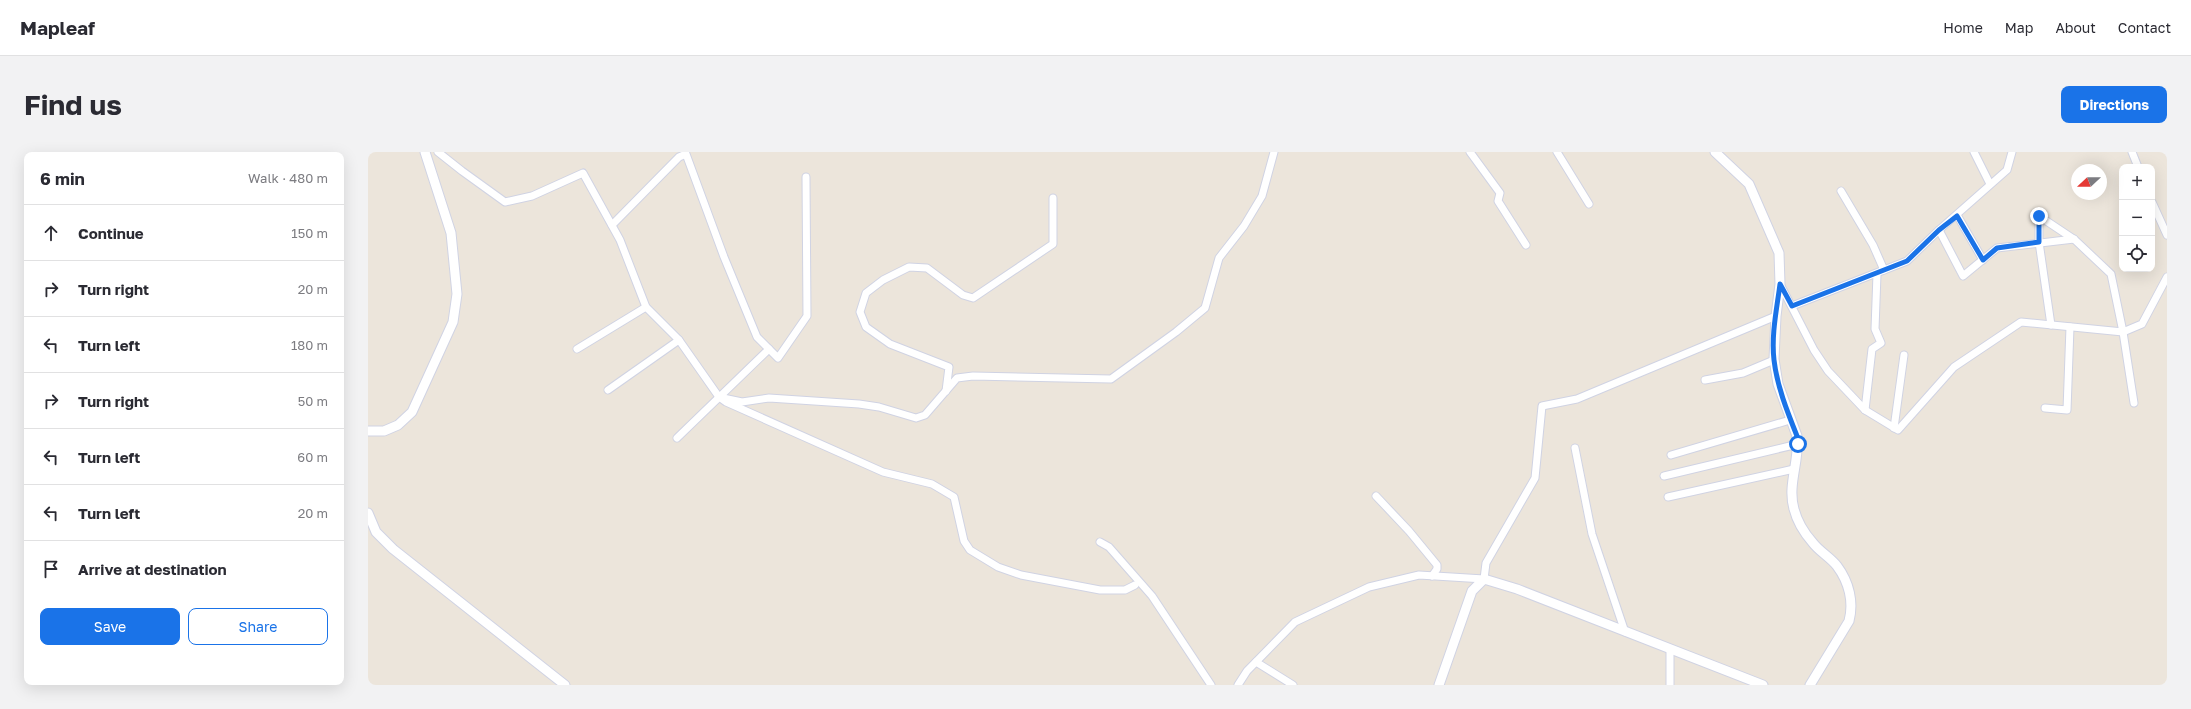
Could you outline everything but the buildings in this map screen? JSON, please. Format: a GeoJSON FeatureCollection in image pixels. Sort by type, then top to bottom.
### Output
{"type":"FeatureCollection","features":[{"type":"Feature","properties":{"kind":"street"},"geometry":{"type":"LineString","coordinates":[[368,431],[384,431],[398,425],[412,412],[453,322],[457,294],[451,233],[426,152]]}},
{"type":"Feature","properties":{"kind":"street"},"geometry":{"type":"LineString","coordinates":[[438,152],[505,202],[532,196],[583,173],[620,240],[646,308],[679,340],[719,397],[726,402],[882,472],[932,484],[954,497],[964,541],[970,550],[998,567],[1021,575],[1100,590],[1125,590],[1135,585]]}},
{"type":"Feature","properties":{"kind":"street"},"geometry":{"type":"LineString","coordinates":[[719,397],[742,402],[769,398],[859,404],[879,407],[916,418],[925,415],[957,378],[973,376],[1111,379],[1176,332],[1205,308],[1219,258],[1244,226],[1262,196],[1274,152]]}},
{"type":"Feature","properties":{"kind":"street"},"geometry":{"type":"LineString","coordinates":[[1470,152],[1500,193],[1498,201],[1526,244]]}},
{"type":"Feature","properties":{"kind":"street"},"geometry":{"type":"LineString","coordinates":[[1557,152],[1589,204]]}},
{"type":"Feature","properties":{"kind":"street"},"geometry":{"type":"LineString","coordinates":[[1715,152],[1749,184],[1779,253],[1780,284],[1776,316],[1774,360],[1778,384],[1797,436],[1798,444],[1792,487],[1793,508],[1801,526],[1813,544],[1837,566],[1850,592],[1852,610],[1849,621],[1810,685]]}},
{"type":"Feature","properties":{"kind":"street"},"geometry":{"type":"LineString","coordinates":[[1974,152],[1990,184]]}},
{"type":"Feature","properties":{"kind":"street"},"geometry":{"type":"LineString","coordinates":[[1792,306],[1907,261],[1939,230],[1957,216],[1990,184],[2007,170],[2012,152]]}},
{"type":"Feature","properties":{"kind":"street"},"geometry":{"type":"LineString","coordinates":[[2132,152],[2137,164]]}},
{"type":"Feature","properties":{"kind":"street"},"geometry":{"type":"LineString","coordinates":[[612,225],[679,157],[686,154],[724,257],[757,337],[778,358],[807,316],[806,177]]}},
{"type":"Feature","properties":{"kind":"street"},"geometry":{"type":"LineString","coordinates":[[1841,191],[1873,245],[1884,270]]}},
{"type":"Feature","properties":{"kind":"street"},"geometry":{"type":"LineString","coordinates":[[946,391],[950,367],[890,344],[866,327],[860,312],[866,293],[884,280],[909,267],[927,268],[963,295],[973,298],[1053,244],[1053,198]]}},
{"type":"Feature","properties":{"kind":"street"},"geometry":{"type":"LineString","coordinates":[[2155,209],[2167,235]]}},
{"type":"Feature","properties":{"kind":"street"},"geometry":{"type":"LineString","coordinates":[[1957,216],[1983,260]]}},
{"type":"Feature","properties":{"kind":"street"},"geometry":{"type":"LineString","coordinates":[[2051,325],[2039,242],[2039,216],[2074,239],[2112,274],[2134,403]]}},
{"type":"Feature","properties":{"kind":"street"},"geometry":{"type":"LineString","coordinates":[[1939,230],[1963,276],[1997,248],[2074,239]]}},
{"type":"Feature","properties":{"kind":"street"},"geometry":{"type":"LineString","coordinates":[[1865,410],[1872,348],[1881,344],[1875,329],[1877,274]]}},
{"type":"Feature","properties":{"kind":"street"},"geometry":{"type":"LineString","coordinates":[[1780,284],[1814,350],[1821,360],[1865,410],[1898,430],[1954,367],[2021,322],[2123,332],[2142,324],[2167,277]]}},
{"type":"Feature","properties":{"kind":"street"},"geometry":{"type":"LineString","coordinates":[[577,349],[646,308]]}},
{"type":"Feature","properties":{"kind":"street"},"geometry":{"type":"LineString","coordinates":[[1439,685],[1472,591],[1484,579],[1486,563],[1535,478],[1542,406],[1576,399],[1776,316]]}},
{"type":"Feature","properties":{"kind":"street"},"geometry":{"type":"LineString","coordinates":[[2045,408],[2067,410],[2070,327]]}},
{"type":"Feature","properties":{"kind":"street"},"geometry":{"type":"LineString","coordinates":[[608,390],[679,340]]}},
{"type":"Feature","properties":{"kind":"street"},"geometry":{"type":"LineString","coordinates":[[677,438],[769,349]]}},
{"type":"Feature","properties":{"kind":"street"},"geometry":{"type":"LineString","coordinates":[[1894,428],[1904,355]]}},
{"type":"Feature","properties":{"kind":"street"},"geometry":{"type":"LineString","coordinates":[[1705,380],[1743,373],[1774,360]]}},
{"type":"Feature","properties":{"kind":"street"},"geometry":{"type":"LineString","coordinates":[[1671,455],[1790,420]]}},
{"type":"Feature","properties":{"kind":"street"},"geometry":{"type":"LineString","coordinates":[[1664,476],[1798,444]]}},
{"type":"Feature","properties":{"kind":"street"},"geometry":{"type":"LineString","coordinates":[[1575,448],[1592,534],[1625,632]]}},
{"type":"Feature","properties":{"kind":"street"},"geometry":{"type":"LineString","coordinates":[[1668,497],[1794,469]]}},
{"type":"Feature","properties":{"kind":"street"},"geometry":{"type":"LineString","coordinates":[[1376,496],[1409,531],[1436,565],[1437,568],[1432,576]]}},
{"type":"Feature","properties":{"kind":"street"},"geometry":{"type":"LineString","coordinates":[[368,513],[376,532],[393,549],[566,685]]}},
{"type":"Feature","properties":{"kind":"street"},"geometry":{"type":"LineString","coordinates":[[1100,542],[1109,547],[1152,596],[1211,685]]}},
{"type":"Feature","properties":{"kind":"street"},"geometry":{"type":"LineString","coordinates":[[1238,685],[1256,662],[1296,622],[1370,587],[1419,576],[1484,579],[1516,589],[1763,685]]}},
{"type":"Feature","properties":{"kind":"street"},"geometry":{"type":"LineString","coordinates":[[1670,649],[1670,685]]}},
{"type":"Feature","properties":{"kind":"street"},"geometry":{"type":"LineString","coordinates":[[1256,662],[1293,685]]}},
{"type":"Feature","properties":{"kind":"route"},"geometry":{"type":"LineString","coordinates":[[1798,444],[1797,436],[1778,384],[1774,359],[1776,316],[1780,284],[1792,306],[1877,274],[1907,261],[1939,230],[1957,216],[1983,260],[1997,248],[2039,242],[2039,216]]}}]}
